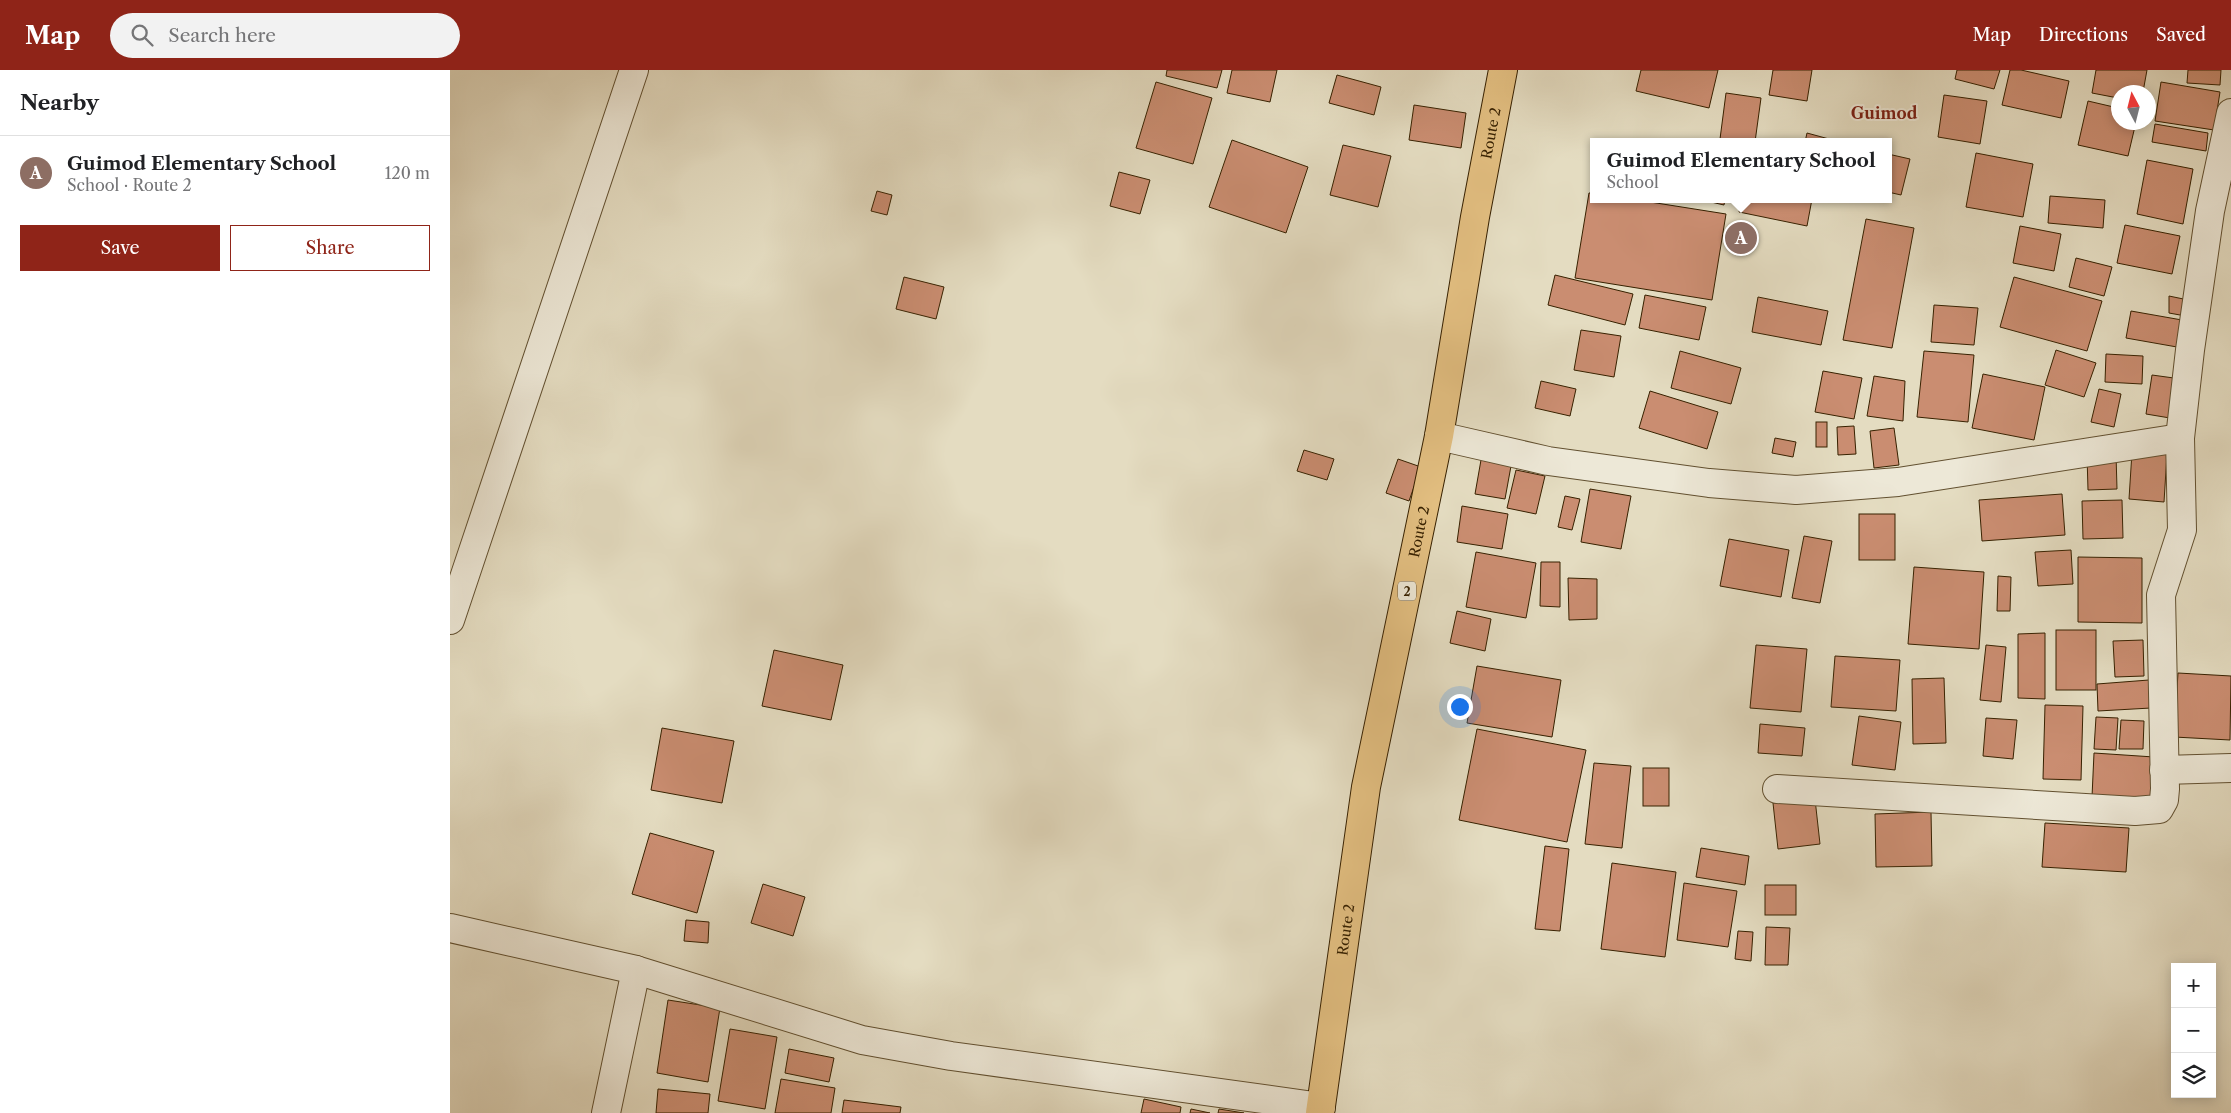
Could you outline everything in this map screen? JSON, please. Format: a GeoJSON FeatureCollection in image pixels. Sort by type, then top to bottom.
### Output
{"type":"FeatureCollection","features":[{"type":"Feature","properties":{"kind":"highway","name":"Route 2"},"geometry":{"type":"LineString","coordinates":[[1321,1110],[1366,787],[1439,436],[1475,217],[1504,70]]}},
{"type":"Feature","properties":{"kind":"street"},"geometry":{"type":"LineString","coordinates":[[450,620],[634,70]]}},
{"type":"Feature","properties":{"kind":"street"},"geometry":{"type":"LineString","coordinates":[[1777,789],[2135,811],[2159,809],[2164,800],[2161,595],[2182,530],[2180,438],[2201,258],[2231,113]]}},
{"type":"Feature","properties":{"kind":"street"},"geometry":{"type":"LineString","coordinates":[[1439,436],[1548,461],[1709,483],[1796,490],[1898,482],[2180,438]]}},
{"type":"Feature","properties":{"kind":"street"},"geometry":{"type":"LineString","coordinates":[[2164,770],[2231,768]]}},
{"type":"Feature","properties":{"kind":"street"},"geometry":{"type":"LineString","coordinates":[[450,928],[636,970],[862,1040],[952,1056],[1321,1110]]}},
{"type":"Feature","properties":{"kind":"street"},"geometry":{"type":"LineString","coordinates":[[606,1113],[636,970]]}},
{"type":"Feature","properties":{"kind":"building"},"geometry":{"type":"Polygon","coordinates":[[[1167,70],[1222,70],[1217,88],[1166,76],[1167,70]]]}},
{"type":"Feature","properties":{"kind":"building"},"geometry":{"type":"Polygon","coordinates":[[[1232,70],[1277,70],[1270,102],[1227,93],[1232,70]]]}},
{"type":"Feature","properties":{"kind":"building"},"geometry":{"type":"Polygon","coordinates":[[[1641,70],[1718,70],[1709,108],[1636,91],[1641,70]]]}},
{"type":"Feature","properties":{"kind":"building"},"geometry":{"type":"Polygon","coordinates":[[[1773,70],[1812,70],[1807,101],[1769,95],[1773,70]]]}},
{"type":"Feature","properties":{"kind":"building"},"geometry":{"type":"Polygon","coordinates":[[[1957,70],[2000,70],[1994,89],[1955,79],[1957,70]]]}},
{"type":"Feature","properties":{"kind":"building"},"geometry":{"type":"Polygon","coordinates":[[[2010,70],[2021,70],[2069,81],[2061,118],[2002,105],[2010,70]]]}},
{"type":"Feature","properties":{"kind":"building"},"geometry":{"type":"Polygon","coordinates":[[[2096,70],[2147,70],[2144,85],[2111,85],[2111,97],[2092,93],[2096,70]]]}},
{"type":"Feature","properties":{"kind":"building"},"geometry":{"type":"Polygon","coordinates":[[[2188,70],[2221,70],[2220,85],[2187,83],[2188,70]]]}},
{"type":"Feature","properties":{"kind":"building"},"geometry":{"type":"Polygon","coordinates":[[[1337,75],[1381,87],[1374,115],[1329,103],[1337,75]]]}},
{"type":"Feature","properties":{"kind":"building"},"geometry":{"type":"Polygon","coordinates":[[[1156,82],[1212,98],[1193,164],[1136,148],[1156,82]]]}},
{"type":"Feature","properties":{"kind":"building"},"geometry":{"type":"Polygon","coordinates":[[[2161,82],[2220,92],[2214,130],[2156,121],[2161,82]]]}},
{"type":"Feature","properties":{"kind":"building"},"geometry":{"type":"Polygon","coordinates":[[[1726,93],[1761,98],[1756,138],[1720,138],[1726,93]]]}},
{"type":"Feature","properties":{"kind":"building"},"geometry":{"type":"Polygon","coordinates":[[[1944,95],[1987,101],[1980,144],[1938,137],[1944,95]]]}},
{"type":"Feature","properties":{"kind":"building"},"geometry":{"type":"Polygon","coordinates":[[[2088,101],[2111,106],[2111,130],[2134,130],[2128,156],[2078,145],[2088,101]]]}},
{"type":"Feature","properties":{"kind":"building"},"geometry":{"type":"Polygon","coordinates":[[[1414,105],[1466,113],[1461,148],[1409,140],[1414,105]]]}},
{"type":"Feature","properties":{"kind":"building"},"geometry":{"type":"Polygon","coordinates":[[[2156,124],[2208,133],[2206,151],[2152,142],[2156,124]]]}},
{"type":"Feature","properties":{"kind":"building"},"geometry":{"type":"Polygon","coordinates":[[[1807,133],[1825,138],[1806,138],[1807,133]]]}},
{"type":"Feature","properties":{"kind":"building"},"geometry":{"type":"Polygon","coordinates":[[[1232,140],[1308,167],[1286,233],[1209,207],[1232,140]]]}},
{"type":"Feature","properties":{"kind":"building"},"geometry":{"type":"Polygon","coordinates":[[[1343,145],[1391,156],[1378,207],[1330,195],[1343,145]]]}},
{"type":"Feature","properties":{"kind":"building"},"geometry":{"type":"Polygon","coordinates":[[[1976,153],[2033,164],[2023,217],[1966,207],[1976,153]]]}},
{"type":"Feature","properties":{"kind":"building"},"geometry":{"type":"Polygon","coordinates":[[[1892,155],[1910,159],[1901,195],[1892,193],[1892,155]]]}},
{"type":"Feature","properties":{"kind":"building"},"geometry":{"type":"Polygon","coordinates":[[[2147,160],[2193,169],[2183,224],[2137,214],[2147,160]]]}},
{"type":"Feature","properties":{"kind":"building"},"geometry":{"type":"Polygon","coordinates":[[[1119,172],[1150,180],[1140,214],[1110,206],[1119,172]]]}},
{"type":"Feature","properties":{"kind":"building"},"geometry":{"type":"Polygon","coordinates":[[[877,191],[892,195],[887,215],[871,211],[877,191]]]}},
{"type":"Feature","properties":{"kind":"building"},"geometry":{"type":"Polygon","coordinates":[[[1589,193],[1590,203],[1656,203],[1726,214],[1712,300],[1575,278],[1589,193]]]}},
{"type":"Feature","properties":{"kind":"building"},"geometry":{"type":"Polygon","coordinates":[[[2050,196],[2105,200],[2103,228],[2048,223],[2050,196]]]}},
{"type":"Feature","properties":{"kind":"building"},"geometry":{"type":"Polygon","coordinates":[[[1741,203],[1811,203],[1807,226],[1739,212],[1741,203]]]}},
{"type":"Feature","properties":{"kind":"building"},"geometry":{"type":"Polygon","coordinates":[[[1866,219],[1914,228],[1892,348],[1843,340],[1866,219]]]}},
{"type":"Feature","properties":{"kind":"building"},"geometry":{"type":"Polygon","coordinates":[[[2125,225],[2180,236],[2172,274],[2117,263],[2125,225]]]}},
{"type":"Feature","properties":{"kind":"building"},"geometry":{"type":"Polygon","coordinates":[[[2020,226],[2061,234],[2054,271],[2013,263],[2020,226]]]}},
{"type":"Feature","properties":{"kind":"building"},"geometry":{"type":"Polygon","coordinates":[[[2076,258],[2112,267],[2104,296],[2069,287],[2076,258]]]}},
{"type":"Feature","properties":{"kind":"building"},"geometry":{"type":"Polygon","coordinates":[[[1555,275],[1633,294],[1625,325],[1548,305],[1555,275]]]}},
{"type":"Feature","properties":{"kind":"building"},"geometry":{"type":"Polygon","coordinates":[[[904,277],[944,287],[936,319],[896,309],[904,277]]]}},
{"type":"Feature","properties":{"kind":"building"},"geometry":{"type":"Polygon","coordinates":[[[2014,277],[2102,301],[2087,351],[2000,327],[2014,277]]]}},
{"type":"Feature","properties":{"kind":"building"},"geometry":{"type":"Polygon","coordinates":[[[1645,295],[1706,307],[1699,340],[1639,328],[1645,295]]]}},
{"type":"Feature","properties":{"kind":"building"},"geometry":{"type":"Polygon","coordinates":[[[2169,296],[2193,301],[2191,317],[2169,313],[2169,296]]]}},
{"type":"Feature","properties":{"kind":"building"},"geometry":{"type":"Polygon","coordinates":[[[1758,297],[1828,311],[1821,345],[1752,332],[1758,297]]]}},
{"type":"Feature","properties":{"kind":"building"},"geometry":{"type":"Polygon","coordinates":[[[1934,305],[1978,308],[1974,345],[1931,342],[1934,305]]]}},
{"type":"Feature","properties":{"kind":"building"},"geometry":{"type":"Polygon","coordinates":[[[2131,311],[2182,320],[2177,347],[2126,338],[2131,311]]]}},
{"type":"Feature","properties":{"kind":"building"},"geometry":{"type":"Polygon","coordinates":[[[1581,330],[1621,336],[1614,377],[1574,370],[1581,330]]]}},
{"type":"Feature","properties":{"kind":"building"},"geometry":{"type":"Polygon","coordinates":[[[2056,350],[2096,363],[2084,397],[2045,385],[2056,350]]]}},
{"type":"Feature","properties":{"kind":"building"},"geometry":{"type":"Polygon","coordinates":[[[1680,351],[1741,368],[1731,404],[1671,388],[1680,351]]]}},
{"type":"Feature","properties":{"kind":"building"},"geometry":{"type":"Polygon","coordinates":[[[1924,351],[1974,355],[1968,422],[1917,417],[1924,351]]]}},
{"type":"Feature","properties":{"kind":"building"},"geometry":{"type":"Polygon","coordinates":[[[2106,354],[2143,356],[2142,384],[2105,382],[2106,354]]]}},
{"type":"Feature","properties":{"kind":"building"},"geometry":{"type":"Polygon","coordinates":[[[1823,371],[1862,378],[1854,419],[1815,412],[1823,371]]]}},
{"type":"Feature","properties":{"kind":"building"},"geometry":{"type":"Polygon","coordinates":[[[1983,374],[2045,387],[2034,440],[1972,428],[1983,374]]]}},
{"type":"Feature","properties":{"kind":"building"},"geometry":{"type":"Polygon","coordinates":[[[2152,375],[2181,379],[2176,419],[2146,414],[2152,375]]]}},
{"type":"Feature","properties":{"kind":"building"},"geometry":{"type":"Polygon","coordinates":[[[1874,376],[1905,381],[1903,421],[1867,416],[1874,376]]]}},
{"type":"Feature","properties":{"kind":"building"},"geometry":{"type":"Polygon","coordinates":[[[1541,381],[1576,389],[1570,416],[1535,408],[1541,381]]]}},
{"type":"Feature","properties":{"kind":"building"},"geometry":{"type":"Polygon","coordinates":[[[2099,389],[2121,394],[2114,427],[2091,422],[2099,389]]]}},
{"type":"Feature","properties":{"kind":"building"},"geometry":{"type":"Polygon","coordinates":[[[1650,391],[1718,412],[1707,449],[1639,428],[1650,391]]]}},
{"type":"Feature","properties":{"kind":"building"},"geometry":{"type":"Polygon","coordinates":[[[1816,422],[1827,422],[1827,447],[1816,447],[1816,422]]]}},
{"type":"Feature","properties":{"kind":"building"},"geometry":{"type":"Polygon","coordinates":[[[1854,426],[1856,454],[1838,455],[1837,427],[1854,426]]]}},
{"type":"Feature","properties":{"kind":"building"},"geometry":{"type":"Polygon","coordinates":[[[1894,428],[1899,465],[1874,468],[1870,431],[1894,428]]]}},
{"type":"Feature","properties":{"kind":"building"},"geometry":{"type":"Polygon","coordinates":[[[1775,438],[1796,442],[1793,457],[1772,453],[1775,438]]]}},
{"type":"Feature","properties":{"kind":"building"},"geometry":{"type":"Polygon","coordinates":[[[1304,450],[1334,459],[1327,480],[1297,471],[1304,450]]]}},
{"type":"Feature","properties":{"kind":"building"},"geometry":{"type":"Polygon","coordinates":[[[2132,452],[2167,454],[2164,502],[2129,499],[2132,452]]]}},
{"type":"Feature","properties":{"kind":"building"},"geometry":{"type":"Polygon","coordinates":[[[2116,454],[2117,489],[2088,490],[2087,455],[2116,454]]]}},
{"type":"Feature","properties":{"kind":"building"},"geometry":{"type":"Polygon","coordinates":[[[1398,459],[1421,467],[1409,501],[1386,493],[1398,459]]]}},
{"type":"Feature","properties":{"kind":"building"},"geometry":{"type":"Polygon","coordinates":[[[1481,460],[1511,466],[1505,499],[1475,494],[1481,460]]]}},
{"type":"Feature","properties":{"kind":"building"},"geometry":{"type":"Polygon","coordinates":[[[1516,470],[1545,476],[1536,514],[1507,508],[1516,470]]]}},
{"type":"Feature","properties":{"kind":"building"},"geometry":{"type":"Polygon","coordinates":[[[1590,489],[1631,496],[1621,549],[1581,542],[1590,489]]]}},
{"type":"Feature","properties":{"kind":"building"},"geometry":{"type":"Polygon","coordinates":[[[2062,494],[2065,535],[1982,541],[1979,500],[2062,494]]]}},
{"type":"Feature","properties":{"kind":"building"},"geometry":{"type":"Polygon","coordinates":[[[1565,496],[1580,499],[1572,530],[1558,527],[1565,496]]]}},
{"type":"Feature","properties":{"kind":"building"},"geometry":{"type":"Polygon","coordinates":[[[2122,500],[2123,538],[2083,539],[2082,501],[2122,500]]]}},
{"type":"Feature","properties":{"kind":"building"},"geometry":{"type":"Polygon","coordinates":[[[1462,506],[1508,514],[1502,549],[1457,542],[1462,506]]]}},
{"type":"Feature","properties":{"kind":"building"},"geometry":{"type":"Polygon","coordinates":[[[1859,514],[1895,514],[1895,560],[1859,560],[1859,514]]]}},
{"type":"Feature","properties":{"kind":"building"},"geometry":{"type":"Polygon","coordinates":[[[1804,536],[1832,541],[1820,603],[1792,598],[1804,536]]]}},
{"type":"Feature","properties":{"kind":"building"},"geometry":{"type":"Polygon","coordinates":[[[1729,539],[1789,550],[1781,597],[1720,586],[1729,539]]]}},
{"type":"Feature","properties":{"kind":"building"},"geometry":{"type":"Polygon","coordinates":[[[2071,550],[2073,584],[2038,586],[2035,552],[2071,550]]]}},
{"type":"Feature","properties":{"kind":"building"},"geometry":{"type":"Polygon","coordinates":[[[1476,552],[1536,563],[1526,618],[1466,607],[1476,552]]]}},
{"type":"Feature","properties":{"kind":"building"},"geometry":{"type":"Polygon","coordinates":[[[2078,557],[2142,558],[2142,623],[2078,622],[2078,557]]]}},
{"type":"Feature","properties":{"kind":"building"},"geometry":{"type":"Polygon","coordinates":[[[1541,562],[1560,562],[1560,607],[1540,606],[1541,562]]]}},
{"type":"Feature","properties":{"kind":"building"},"geometry":{"type":"Polygon","coordinates":[[[1914,567],[1984,572],[1979,649],[1908,644],[1914,567]]]}},
{"type":"Feature","properties":{"kind":"building"},"geometry":{"type":"Polygon","coordinates":[[[1998,576],[2011,577],[2010,611],[1997,611],[1998,576]]]}},
{"type":"Feature","properties":{"kind":"building"},"geometry":{"type":"Polygon","coordinates":[[[1568,578],[1597,579],[1597,619],[1569,620],[1568,578]]]}},
{"type":"Feature","properties":{"kind":"building"},"geometry":{"type":"Polygon","coordinates":[[[1457,611],[1491,619],[1485,651],[1450,643],[1457,611]]]}},
{"type":"Feature","properties":{"kind":"building"},"geometry":{"type":"Polygon","coordinates":[[[2056,630],[2096,630],[2096,690],[2056,690],[2056,630]]]}},
{"type":"Feature","properties":{"kind":"building"},"geometry":{"type":"Polygon","coordinates":[[[2045,633],[2045,699],[2018,698],[2018,634],[2045,633]]]}},
{"type":"Feature","properties":{"kind":"building"},"geometry":{"type":"Polygon","coordinates":[[[2143,640],[2144,676],[2115,677],[2113,641],[2143,640]]]}},
{"type":"Feature","properties":{"kind":"building"},"geometry":{"type":"Polygon","coordinates":[[[1756,645],[1807,649],[1801,712],[1750,708],[1756,645]]]}},
{"type":"Feature","properties":{"kind":"building"},"geometry":{"type":"Polygon","coordinates":[[[1986,645],[2006,647],[2001,702],[1980,700],[1986,645]]]}},
{"type":"Feature","properties":{"kind":"building"},"geometry":{"type":"Polygon","coordinates":[[[774,650],[843,665],[831,720],[762,706],[774,650]]]}},
{"type":"Feature","properties":{"kind":"building"},"geometry":{"type":"Polygon","coordinates":[[[1835,656],[1900,660],[1896,711],[1831,707],[1835,656]]]}},
{"type":"Feature","properties":{"kind":"building"},"geometry":{"type":"Polygon","coordinates":[[[1477,666],[1561,680],[1552,737],[1467,723],[1477,666]]]}},
{"type":"Feature","properties":{"kind":"building"},"geometry":{"type":"Polygon","coordinates":[[[2178,673],[2231,676],[2230,740],[2174,737],[2178,673]]]}},
{"type":"Feature","properties":{"kind":"building"},"geometry":{"type":"Polygon","coordinates":[[[1944,678],[1946,743],[1913,744],[1912,679],[1944,678]]]}},
{"type":"Feature","properties":{"kind":"building"},"geometry":{"type":"Polygon","coordinates":[[[2149,680],[2151,708],[2098,711],[2097,684],[2149,680]]]}},
{"type":"Feature","properties":{"kind":"building"},"geometry":{"type":"Polygon","coordinates":[[[2045,705],[2083,706],[2081,780],[2043,779],[2045,705]]]}},
{"type":"Feature","properties":{"kind":"building"},"geometry":{"type":"Polygon","coordinates":[[[1859,716],[1901,722],[1895,770],[1852,765],[1859,716]]]}},
{"type":"Feature","properties":{"kind":"building"},"geometry":{"type":"Polygon","coordinates":[[[2096,717],[2118,718],[2116,750],[2094,749],[2096,717]]]}},
{"type":"Feature","properties":{"kind":"building"},"geometry":{"type":"Polygon","coordinates":[[[1986,718],[2017,720],[2013,759],[1983,756],[1986,718]]]}},
{"type":"Feature","properties":{"kind":"building"},"geometry":{"type":"Polygon","coordinates":[[[2121,720],[2144,721],[2143,749],[2119,749],[2121,720]]]}},
{"type":"Feature","properties":{"kind":"building"},"geometry":{"type":"Polygon","coordinates":[[[1760,724],[1805,728],[1802,756],[1758,753],[1760,724]]]}},
{"type":"Feature","properties":{"kind":"building"},"geometry":{"type":"Polygon","coordinates":[[[662,728],[734,741],[722,803],[651,790],[662,728]]]}},
{"type":"Feature","properties":{"kind":"building"},"geometry":{"type":"Polygon","coordinates":[[[1477,729],[1586,750],[1567,842],[1459,820],[1477,729]]]}},
{"type":"Feature","properties":{"kind":"building"},"geometry":{"type":"Polygon","coordinates":[[[2094,753],[2154,757],[2152,800],[2092,797],[2094,753]]]}},
{"type":"Feature","properties":{"kind":"building"},"geometry":{"type":"Polygon","coordinates":[[[1594,763],[1631,766],[1622,848],[1585,844],[1594,763]]]}},
{"type":"Feature","properties":{"kind":"building"},"geometry":{"type":"Polygon","coordinates":[[[1643,768],[1669,768],[1669,806],[1643,806],[1643,768]]]}},
{"type":"Feature","properties":{"kind":"building"},"geometry":{"type":"Polygon","coordinates":[[[1815,799],[1820,844],[1778,849],[1773,803],[1815,799]]]}},
{"type":"Feature","properties":{"kind":"building"},"geometry":{"type":"Polygon","coordinates":[[[1931,812],[1932,866],[1876,867],[1875,814],[1931,812]]]}},
{"type":"Feature","properties":{"kind":"building"},"geometry":{"type":"Polygon","coordinates":[[[2045,823],[2129,828],[2126,872],[2042,867],[2045,823]]]}},
{"type":"Feature","properties":{"kind":"building"},"geometry":{"type":"Polygon","coordinates":[[[650,833],[714,851],[697,913],[632,894],[650,833]]]}},
{"type":"Feature","properties":{"kind":"building"},"geometry":{"type":"Polygon","coordinates":[[[1545,846],[1569,849],[1560,931],[1535,929],[1545,846]]]}},
{"type":"Feature","properties":{"kind":"building"},"geometry":{"type":"Polygon","coordinates":[[[1701,848],[1749,856],[1745,885],[1696,877],[1701,848]]]}},
{"type":"Feature","properties":{"kind":"building"},"geometry":{"type":"Polygon","coordinates":[[[1612,863],[1676,872],[1665,957],[1601,949],[1612,863]]]}},
{"type":"Feature","properties":{"kind":"building"},"geometry":{"type":"Polygon","coordinates":[[[1684,883],[1737,891],[1728,947],[1677,940],[1684,883]]]}},
{"type":"Feature","properties":{"kind":"building"},"geometry":{"type":"Polygon","coordinates":[[[763,884],[805,897],[793,936],[751,923],[763,884]]]}},
{"type":"Feature","properties":{"kind":"building"},"geometry":{"type":"Polygon","coordinates":[[[1765,885],[1796,885],[1796,915],[1765,915],[1765,885]]]}},
{"type":"Feature","properties":{"kind":"building"},"geometry":{"type":"Polygon","coordinates":[[[686,920],[709,922],[708,943],[684,941],[686,920]]]}},
{"type":"Feature","properties":{"kind":"building"},"geometry":{"type":"Polygon","coordinates":[[[1766,927],[1790,928],[1788,965],[1765,965],[1766,927]]]}},
{"type":"Feature","properties":{"kind":"building"},"geometry":{"type":"Polygon","coordinates":[[[1738,931],[1753,932],[1751,961],[1735,959],[1738,931]]]}},
{"type":"Feature","properties":{"kind":"building"},"geometry":{"type":"Polygon","coordinates":[[[668,1000],[720,1008],[708,1082],[657,1073],[668,1000]]]}},
{"type":"Feature","properties":{"kind":"building"},"geometry":{"type":"Polygon","coordinates":[[[730,1029],[777,1037],[765,1109],[718,1101],[730,1029]]]}},
{"type":"Feature","properties":{"kind":"building"},"geometry":{"type":"Polygon","coordinates":[[[789,1049],[834,1058],[829,1082],[785,1073],[789,1049]]]}},
{"type":"Feature","properties":{"kind":"building"},"geometry":{"type":"Polygon","coordinates":[[[781,1079],[835,1088],[831,1113],[775,1113],[781,1079]]]}},
{"type":"Feature","properties":{"kind":"building"},"geometry":{"type":"Polygon","coordinates":[[[658,1089],[710,1094],[708,1113],[656,1113],[658,1089]]]}},
{"type":"Feature","properties":{"kind":"building"},"geometry":{"type":"Polygon","coordinates":[[[1144,1099],[1181,1107],[1180,1113],[1141,1113],[1144,1099]]]}},
{"type":"Feature","properties":{"kind":"building"},"geometry":{"type":"Polygon","coordinates":[[[844,1100],[901,1107],[900,1113],[842,1113],[844,1100]]]}},
{"type":"Feature","properties":{"kind":"building"},"geometry":{"type":"Polygon","coordinates":[[[1191,1109],[1210,1113],[1190,1113],[1191,1109]]]}},
{"type":"Feature","properties":{"kind":"building"},"geometry":{"type":"Polygon","coordinates":[[[1219,1109],[1244,1113],[1218,1113],[1219,1109]]]}},
{"type":"Feature","properties":{"kind":"place","name":"Guimod Elementary School"},"geometry":{"type":"Point","coordinates":[1741,238]}},
{"type":"Feature","properties":{"kind":"district","name":"Guimod"},"geometry":{"type":"Point","coordinates":[1884,113]}}]}
